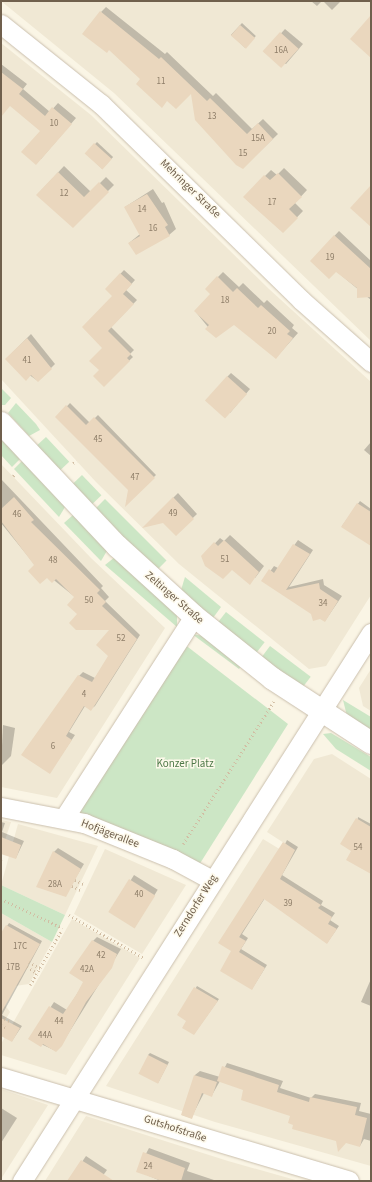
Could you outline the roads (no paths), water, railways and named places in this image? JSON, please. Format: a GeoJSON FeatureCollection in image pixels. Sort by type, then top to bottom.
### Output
{"type":"FeatureCollection","features":[{"type":"Feature","properties":{"kind":"street","name":"Mehringer Straße"},"geometry":{"type":"LineString","coordinates":[[1,24],[101,104],[301,300],[371,362]]}},
{"type":"Feature","properties":{"kind":"street","name":"Zeltinger Straße"},"geometry":{"type":"LineString","coordinates":[[1,423],[121,551],[194,616],[273,679],[371,743]]}},
{"type":"Feature","properties":{"kind":"street"},"geometry":{"type":"LineString","coordinates":[[64,818],[194,616]]}},
{"type":"Feature","properties":{"kind":"street","name":"Zerndorfer Weg"},"geometry":{"type":"LineString","coordinates":[[22,1181],[212,880],[371,633]]}},
{"type":"Feature","properties":{"kind":"street","name":"Hofjägerallee"},"geometry":{"type":"LineString","coordinates":[[1,807],[64,818],[109,832],[212,880]]}},
{"type":"Feature","properties":{"kind":"street","name":"Gutshofstraße"},"geometry":{"type":"LineString","coordinates":[[1,1077],[52,1094],[75,1098],[349,1181]]}},
{"type":"Feature","properties":{"kind":"park label","name":"Konzer Platz"},"geometry":{"type":"Point","coordinates":[185,764]}}]}
